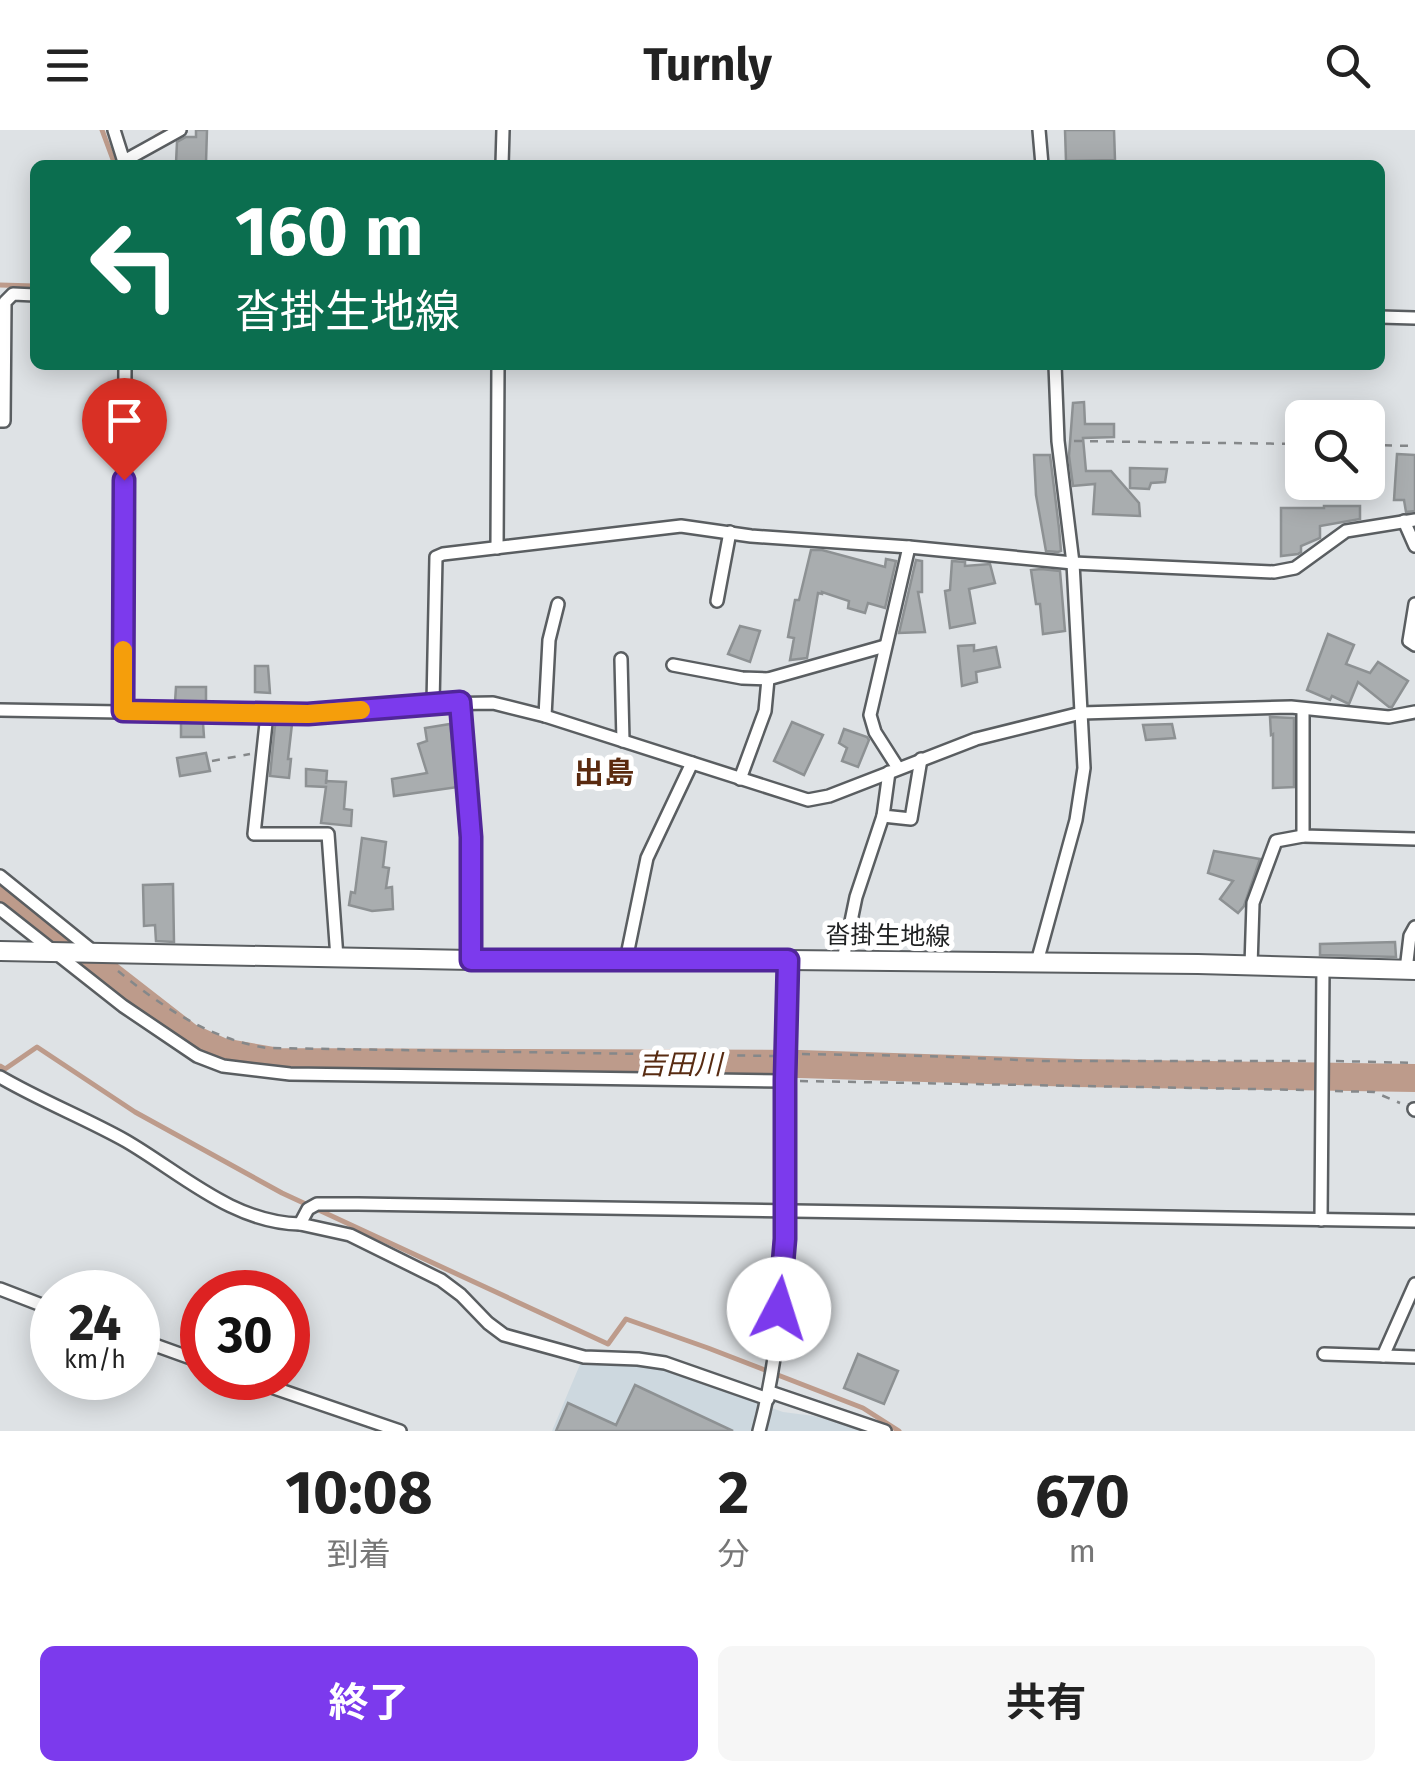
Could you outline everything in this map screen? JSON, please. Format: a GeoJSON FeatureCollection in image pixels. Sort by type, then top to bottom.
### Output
{"type":"FeatureCollection","features":[{"type":"Feature","properties":{"kind":"main road","name":"沓掛生地線"},"geometry":{"type":"LineString","coordinates":[[0,951],[1410,970]]}},
{"type":"Feature","properties":{"kind":"street"},"geometry":{"type":"LineString","coordinates":[[114,130],[123,160]]}},
{"type":"Feature","properties":{"kind":"street"},"geometry":{"type":"LineString","coordinates":[[129,160],[180,130]]}},
{"type":"Feature","properties":{"kind":"street"},"geometry":{"type":"LineString","coordinates":[[502,160],[503,130]]}},
{"type":"Feature","properties":{"kind":"street"},"geometry":{"type":"LineString","coordinates":[[1040,130],[1042,160]]}},
{"type":"Feature","properties":{"kind":"street"},"geometry":{"type":"LineString","coordinates":[[0,422],[4,422],[6,302],[13,294],[30,295]]}},
{"type":"Feature","properties":{"kind":"street"},"geometry":{"type":"LineString","coordinates":[[1385,317],[1415,318]]}},
{"type":"Feature","properties":{"kind":"street"},"geometry":{"type":"LineString","coordinates":[[123,711],[125,370]]}},
{"type":"Feature","properties":{"kind":"street"},"geometry":{"type":"LineString","coordinates":[[498,370],[498,548]]}},
{"type":"Feature","properties":{"kind":"street"},"geometry":{"type":"LineString","coordinates":[[1037,962],[1076,820],[1084,768],[1055,370]]}},
{"type":"Feature","properties":{"kind":"street"},"geometry":{"type":"LineString","coordinates":[[433,704],[436,557],[681,526],[1072,563],[1274,572],[1295,568],[1346,531],[1410,521],[1415,546]]}},
{"type":"Feature","properties":{"kind":"street"},"geometry":{"type":"LineString","coordinates":[[717,600],[730,532]]}},
{"type":"Feature","properties":{"kind":"street"},"geometry":{"type":"LineString","coordinates":[[843,960],[856,897],[883,816],[893,770],[870,715],[909,547]]}},
{"type":"Feature","properties":{"kind":"street"},"geometry":{"type":"LineString","coordinates":[[545,716],[549,640],[558,604]]}},
{"type":"Feature","properties":{"kind":"street"},"geometry":{"type":"LineString","coordinates":[[1415,604],[1410,641],[1415,644]]}},
{"type":"Feature","properties":{"kind":"street"},"geometry":{"type":"LineString","coordinates":[[673,665],[768,679],[884,646]]}},
{"type":"Feature","properties":{"kind":"street"},"geometry":{"type":"LineString","coordinates":[[621,659],[623,742]]}},
{"type":"Feature","properties":{"kind":"street"},"geometry":{"type":"LineString","coordinates":[[740,778],[765,711],[768,679]]}},
{"type":"Feature","properties":{"kind":"street"},"geometry":{"type":"LineString","coordinates":[[460,702],[471,837],[471,960]]}},
{"type":"Feature","properties":{"kind":"street"},"geometry":{"type":"LineString","coordinates":[[0,710],[308,714],[493,703],[808,800],[829,796],[976,738],[1081,713],[1290,707],[1389,717],[1415,712]]}},
{"type":"Feature","properties":{"kind":"street"},"geometry":{"type":"LineString","coordinates":[[1303,709],[1304,836]]}},
{"type":"Feature","properties":{"kind":"street"},"geometry":{"type":"LineString","coordinates":[[267,714],[254,834],[328,834],[337,958]]}},
{"type":"Feature","properties":{"kind":"street"},"geometry":{"type":"LineString","coordinates":[[883,816],[911,818],[922,759]]}},
{"type":"Feature","properties":{"kind":"street"},"geometry":{"type":"LineString","coordinates":[[626,960],[647,858],[692,763]]}},
{"type":"Feature","properties":{"kind":"street"},"geometry":{"type":"LineString","coordinates":[[1251,966],[1253,903],[1276,841],[1304,836],[1415,839]]}},
{"type":"Feature","properties":{"kind":"street"},"geometry":{"type":"LineString","coordinates":[[0,876],[97,954]]}},
{"type":"Feature","properties":{"kind":"street"},"geometry":{"type":"LineString","coordinates":[[0,909],[164,1035],[198,1056],[224,1066],[290,1074],[785,1080]]}},
{"type":"Feature","properties":{"kind":"street"},"geometry":{"type":"LineString","coordinates":[[1410,970],[1410,936],[1415,927]]}},
{"type":"Feature","properties":{"kind":"street"},"geometry":{"type":"LineString","coordinates":[[759,1431],[769,1396],[785,1239],[788,960]]}},
{"type":"Feature","properties":{"kind":"street"},"geometry":{"type":"LineString","coordinates":[[1320,1220],[1324,968]]}},
{"type":"Feature","properties":{"kind":"street"},"geometry":{"type":"LineString","coordinates":[[0,1077],[130,1143],[249,1216],[350,1235],[441,1280],[504,1335],[584,1357],[666,1364],[885,1431]]}},
{"type":"Feature","properties":{"kind":"street"},"geometry":{"type":"LineString","coordinates":[[300,1224],[308,1209],[318,1204],[1415,1221]]}},
{"type":"Feature","properties":{"kind":"street"},"geometry":{"type":"LineString","coordinates":[[1382,1356],[1415,1284]]}},
{"type":"Feature","properties":{"kind":"street"},"geometry":{"type":"LineString","coordinates":[[0,1289],[30,1301]]}},
{"type":"Feature","properties":{"kind":"street"},"geometry":{"type":"LineString","coordinates":[[1324,1354],[1415,1357]]}},
{"type":"Feature","properties":{"kind":"street"},"geometry":{"type":"LineString","coordinates":[[309,1400],[400,1431]]}},
{"type":"Feature","properties":{"kind":"path"},"geometry":{"type":"LineString","coordinates":[[1058,441],[1285,444]]}},
{"type":"Feature","properties":{"kind":"path"},"geometry":{"type":"LineString","coordinates":[[1385,445],[1415,446]]}},
{"type":"Feature","properties":{"kind":"path"},"geometry":{"type":"LineString","coordinates":[[212,761],[261,752]]}},
{"type":"Feature","properties":{"kind":"path"},"geometry":{"type":"LineString","coordinates":[[97,954],[192,1024],[246,1045],[267,1048],[1415,1063]]}},
{"type":"Feature","properties":{"kind":"path"},"geometry":{"type":"LineString","coordinates":[[785,1080],[1374,1092],[1414,1110]]}},
{"type":"Feature","properties":{"kind":"shaded area"},"geometry":{"type":"Polygon","coordinates":[[[581,1362],[657,1367],[783,1412],[870,1431],[552,1431],[581,1362]]]}},
{"type":"Feature","properties":{"kind":"building"},"geometry":{"type":"Polygon","coordinates":[[[196,130],[207,130],[206,160],[176,160],[177,142],[196,137],[196,130]]]}},
{"type":"Feature","properties":{"kind":"building"},"geometry":{"type":"Polygon","coordinates":[[[1065,130],[1114,130],[1115,160],[1066,160],[1065,130]]]}},
{"type":"Feature","properties":{"kind":"building"},"geometry":{"type":"Polygon","coordinates":[[[1084,402],[1085,424],[1114,424],[1114,437],[1083,438],[1086,471],[1111,471],[1139,503],[1140,516],[1093,514],[1095,484],[1073,486],[1069,456],[1073,403],[1084,402]]]}},
{"type":"Feature","properties":{"kind":"building"},"geometry":{"type":"Polygon","coordinates":[[[1397,454],[1415,455],[1415,511],[1406,512],[1404,500],[1394,500],[1397,454]]]}},
{"type":"Feature","properties":{"kind":"building"},"geometry":{"type":"Polygon","coordinates":[[[1034,455],[1050,455],[1061,551],[1058,552],[1046,551],[1034,455]]]}},
{"type":"Feature","properties":{"kind":"building"},"geometry":{"type":"Polygon","coordinates":[[[1130,468],[1167,469],[1165,482],[1151,483],[1149,489],[1130,488],[1130,468]]]}},
{"type":"Feature","properties":{"kind":"building"},"geometry":{"type":"Polygon","coordinates":[[[1360,506],[1360,519],[1320,526],[1320,538],[1301,546],[1298,554],[1281,556],[1281,508],[1360,506]]]}},
{"type":"Feature","properties":{"kind":"building"},"geometry":{"type":"Polygon","coordinates":[[[811,550],[885,567],[886,559],[896,561],[885,608],[868,603],[865,613],[848,608],[849,601],[818,593],[807,658],[790,660],[794,638],[788,637],[795,600],[799,600],[811,550]]]}},
{"type":"Feature","properties":{"kind":"building"},"geometry":{"type":"Polygon","coordinates":[[[916,560],[922,561],[922,592],[918,592],[925,632],[899,633],[916,560]]]}},
{"type":"Feature","properties":{"kind":"building"},"geometry":{"type":"Polygon","coordinates":[[[952,561],[965,562],[965,566],[990,564],[995,583],[969,589],[975,623],[950,628],[945,591],[950,590],[952,561]]]}},
{"type":"Feature","properties":{"kind":"building"},"geometry":{"type":"Polygon","coordinates":[[[1031,570],[1060,571],[1065,631],[1043,634],[1031,570]]]}},
{"type":"Feature","properties":{"kind":"building"},"geometry":{"type":"Polygon","coordinates":[[[740,626],[760,631],[750,662],[728,654],[740,626]]]}},
{"type":"Feature","properties":{"kind":"building"},"geometry":{"type":"Polygon","coordinates":[[[1328,634],[1354,645],[1346,664],[1370,673],[1378,662],[1408,681],[1392,707],[1358,682],[1349,704],[1307,690],[1328,634]]]}},
{"type":"Feature","properties":{"kind":"building"},"geometry":{"type":"Polygon","coordinates":[[[974,645],[974,651],[996,647],[1000,667],[976,672],[977,682],[962,686],[958,646],[974,645]]]}},
{"type":"Feature","properties":{"kind":"building"},"geometry":{"type":"Polygon","coordinates":[[[255,666],[268,666],[270,693],[255,692],[255,666]]]}},
{"type":"Feature","properties":{"kind":"building"},"geometry":{"type":"Polygon","coordinates":[[[176,687],[206,687],[206,702],[175,702],[176,687]]]}},
{"type":"Feature","properties":{"kind":"building"},"geometry":{"type":"Polygon","coordinates":[[[1270,717],[1294,718],[1294,787],[1273,788],[1270,717]]]}},
{"type":"Feature","properties":{"kind":"building"},"geometry":{"type":"Polygon","coordinates":[[[181,722],[203,723],[204,737],[181,737],[181,722]]]}},
{"type":"Feature","properties":{"kind":"building"},"geometry":{"type":"Polygon","coordinates":[[[792,722],[823,735],[804,775],[774,761],[792,722]]]}},
{"type":"Feature","properties":{"kind":"building"},"geometry":{"type":"Polygon","coordinates":[[[292,724],[289,778],[270,776],[275,725],[292,724]]]}},
{"type":"Feature","properties":{"kind":"building"},"geometry":{"type":"Polygon","coordinates":[[[450,724],[458,787],[394,796],[392,779],[427,773],[418,744],[427,741],[425,728],[450,724]]]}},
{"type":"Feature","properties":{"kind":"building"},"geometry":{"type":"Polygon","coordinates":[[[1172,724],[1175,738],[1146,740],[1143,725],[1172,724]]]}},
{"type":"Feature","properties":{"kind":"building"},"geometry":{"type":"Polygon","coordinates":[[[844,729],[869,740],[858,767],[842,761],[847,748],[839,743],[844,729]]]}},
{"type":"Feature","properties":{"kind":"building"},"geometry":{"type":"Polygon","coordinates":[[[206,753],[210,771],[180,776],[177,758],[206,753]]]}},
{"type":"Feature","properties":{"kind":"building"},"geometry":{"type":"Polygon","coordinates":[[[306,769],[327,771],[326,781],[346,782],[344,809],[352,810],[351,826],[321,823],[326,787],[306,786],[306,769]]]}},
{"type":"Feature","properties":{"kind":"building"},"geometry":{"type":"Polygon","coordinates":[[[362,838],[386,842],[383,867],[389,868],[386,888],[392,887],[393,909],[372,911],[349,905],[351,892],[355,893],[362,838]]]}},
{"type":"Feature","properties":{"kind":"building"},"geometry":{"type":"Polygon","coordinates":[[[1214,851],[1260,859],[1238,913],[1220,899],[1233,881],[1208,873],[1214,851]]]}},
{"type":"Feature","properties":{"kind":"building"},"geometry":{"type":"Polygon","coordinates":[[[173,884],[174,942],[156,941],[155,925],[144,926],[143,885],[173,884]]]}},
{"type":"Feature","properties":{"kind":"building"},"geometry":{"type":"Polygon","coordinates":[[[1395,942],[1396,957],[1320,955],[1320,944],[1395,942]]]}},
{"type":"Feature","properties":{"kind":"building"},"geometry":{"type":"Polygon","coordinates":[[[858,1354],[898,1371],[884,1404],[844,1388],[858,1354]]]}},
{"type":"Feature","properties":{"kind":"building"},"geometry":{"type":"Polygon","coordinates":[[[635,1385],[733,1431],[556,1431],[568,1403],[616,1425],[635,1385]]]}},
{"type":"Feature","properties":{"kind":"waterway"},"geometry":{"type":"LineString","coordinates":[[102,130],[113,160]]}},
{"type":"Feature","properties":{"kind":"waterway"},"geometry":{"type":"LineString","coordinates":[[156,137],[168,130]]}},
{"type":"Feature","properties":{"kind":"waterway"},"geometry":{"type":"LineString","coordinates":[[0,285],[30,286]]}},
{"type":"Feature","properties":{"kind":"waterway","name":"吉田川"},"geometry":{"type":"LineString","coordinates":[[0,890],[189,1037],[222,1052],[279,1062],[800,1064],[1415,1078]]}},
{"type":"Feature","properties":{"kind":"waterway"},"geometry":{"type":"LineString","coordinates":[[0,1066],[5,1069],[37,1047],[135,1112],[282,1193],[608,1344],[626,1319],[863,1408],[899,1431]]}},
{"type":"Feature","properties":{"kind":"slow traffic"},"geometry":{"type":"LineString","coordinates":[[123,650],[123,711],[308,714],[361,710]]}},
{"type":"Feature","properties":{"kind":"district","name":"出島"},"geometry":{"type":"Point","coordinates":[604,773]}},
{"type":"Feature","properties":{"kind":"route"},"geometry":{"type":"LineString","coordinates":[[124,480],[123,711],[308,714],[460,702],[471,837],[471,960],[788,960],[785,1239],[779,1309]]}}]}
